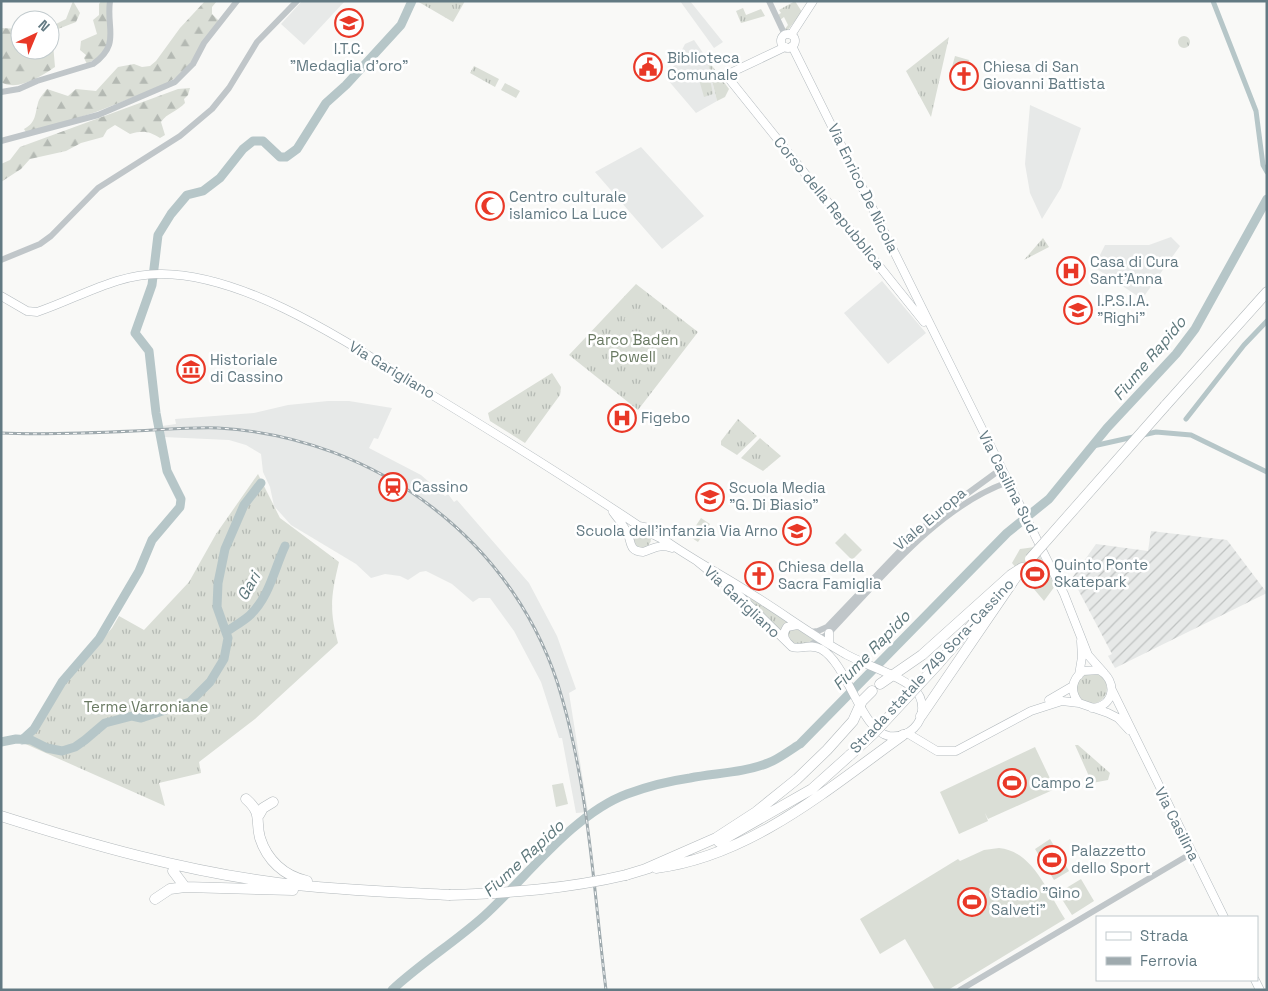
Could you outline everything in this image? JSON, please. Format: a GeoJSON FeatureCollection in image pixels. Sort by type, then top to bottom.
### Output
{"type":"FeatureCollection","features":[{"type":"Feature","properties":{"kind":"highway","name":"Strada statale 749 Sora-Cassino"},"geometry":{"type":"LineString","coordinates":[[1,816],[83,842],[165,862],[278,883],[449,895],[534,891],[586,884],[643,870],[731,837],[812,789],[873,734],[938,664],[1267,292]]}},
{"type":"Feature","properties":{"kind":"highway"},"geometry":{"type":"LineString","coordinates":[[643,870],[716,838],[756,812],[827,750],[853,721],[859,702],[888,675],[922,655],[1010,574],[1022,568]]}},
{"type":"Feature","properties":{"kind":"highway"},"geometry":{"type":"LineString","coordinates":[[920,718],[1022,568]]}},
{"type":"Feature","properties":{"kind":"highway"},"geometry":{"type":"LineString","coordinates":[[643,870],[692,861],[745,840],[804,806],[905,734]]}},
{"type":"Feature","properties":{"kind":"highway"},"geometry":{"type":"LineString","coordinates":[[246,799],[259,814]]}},
{"type":"Feature","properties":{"kind":"highway"},"geometry":{"type":"LineString","coordinates":[[273,802],[263,808],[259,814],[260,837],[268,854],[278,867],[297,878],[359,890]]}},
{"type":"Feature","properties":{"kind":"highway"},"geometry":{"type":"LineString","coordinates":[[173,871],[185,887]]}},
{"type":"Feature","properties":{"kind":"highway"},"geometry":{"type":"LineString","coordinates":[[155,899],[170,889],[185,887],[359,890]]}},
{"type":"Feature","properties":{"kind":"main road"},"geometry":{"type":"LineString","coordinates":[[788,35],[794,39],[786,45],[782,37],[788,35],[813,1]]}},
{"type":"Feature","properties":{"kind":"main road","name":"Corso della Repubblica"},"geometry":{"type":"LineString","coordinates":[[786,45],[728,71],[726,75],[916,305]]}},
{"type":"Feature","properties":{"kind":"main road","name":"Via Enrico De Nicola"},"geometry":{"type":"LineString","coordinates":[[786,45],[916,305],[932,331]]}},
{"type":"Feature","properties":{"kind":"main road","name":"Via Garigliano"},"geometry":{"type":"LineString","coordinates":[[1,296],[26,311],[37,312],[106,284],[147,275],[161,274],[213,281],[245,292],[313,323],[522,449],[639,526],[649,528],[654,536],[680,550],[825,642],[863,663],[906,683]]}},
{"type":"Feature","properties":{"kind":"main road"},"geometry":{"type":"LineString","coordinates":[[1,289],[16,305]]}},
{"type":"Feature","properties":{"kind":"main road","name":"Via Casilina Sud"},"geometry":{"type":"LineString","coordinates":[[932,331],[1064,594],[1088,655],[1104,673]]}},
{"type":"Feature","properties":{"kind":"main road","name":"Via Garigliano"},"geometry":{"type":"LineString","coordinates":[[607,504],[629,536],[630,544],[635,550],[646,551],[652,546],[662,545],[680,550]]}},
{"type":"Feature","properties":{"kind":"main road"},"geometry":{"type":"LineString","coordinates":[[629,536],[633,529],[639,526]]}},
{"type":"Feature","properties":{"kind":"main road"},"geometry":{"type":"LineString","coordinates":[[652,546],[654,536]]}},
{"type":"Feature","properties":{"kind":"main road","name":"Via Garigliano"},"geometry":{"type":"LineString","coordinates":[[698,562],[741,597],[777,635],[796,648],[810,645],[825,651],[867,714]]}},
{"type":"Feature","properties":{"kind":"main road","name":"Via Garigliano"},"geometry":{"type":"LineString","coordinates":[[787,642],[783,637],[784,631],[793,624],[798,625]]}},
{"type":"Feature","properties":{"kind":"main road"},"geometry":{"type":"LineString","coordinates":[[825,642],[829,634]]}},
{"type":"Feature","properties":{"kind":"main road","name":"Via Casilina Sud"},"geometry":{"type":"LineString","coordinates":[[1079,675],[1082,657],[1080,634]]}},
{"type":"Feature","properties":{"kind":"main road"},"geometry":{"type":"LineString","coordinates":[[905,734],[937,751],[956,751],[1001,725],[1055,700],[1073,686],[1079,675],[1088,669],[1104,673]]}},
{"type":"Feature","properties":{"kind":"main road","name":"Via Casilina"},"geometry":{"type":"LineString","coordinates":[[1104,673],[1110,680],[1112,690],[1131,731],[1224,916]]}},
{"type":"Feature","properties":{"kind":"main road"},"geometry":{"type":"LineString","coordinates":[[920,718],[905,734],[895,736],[880,732],[874,728],[867,714],[868,698],[876,688],[896,680],[906,683],[918,694],[922,708],[920,718],[924,737],[938,748],[955,748],[999,722],[1055,700]]}},
{"type":"Feature","properties":{"kind":"main road"},"geometry":{"type":"LineString","coordinates":[[1073,686],[1075,698],[1079,703]]}},
{"type":"Feature","properties":{"kind":"main road"},"geometry":{"type":"LineString","coordinates":[[1090,708],[1102,706],[1112,690]]}},
{"type":"Feature","properties":{"kind":"main road","name":"Via Casilina"},"geometry":{"type":"LineString","coordinates":[[1055,700],[1079,703],[1118,718],[1131,731]]}},
{"type":"Feature","properties":{"kind":"street"},"geometry":{"type":"LineString","coordinates":[[1,92],[19,90],[37,81],[92,64],[99,60],[109,49],[111,40],[110,1]]}},
{"type":"Feature","properties":{"kind":"street"},"geometry":{"type":"LineString","coordinates":[[1,142],[98,115],[175,82],[193,64],[211,34],[237,1]]}},
{"type":"Feature","properties":{"kind":"street"},"geometry":{"type":"LineString","coordinates":[[1,260],[40,244],[51,236],[98,188],[180,136],[212,109],[229,88],[258,42],[297,1]]}},
{"type":"Feature","properties":{"kind":"street"},"geometry":{"type":"LineString","coordinates":[[769,1],[788,35]]}},
{"type":"Feature","properties":{"kind":"street"},"geometry":{"type":"LineString","coordinates":[[1,264],[11,257]]}},
{"type":"Feature","properties":{"kind":"street","name":"Viale Europa"},"geometry":{"type":"LineString","coordinates":[[810,632],[818,632],[827,627],[923,528],[1001,469]]}},
{"type":"Feature","properties":{"kind":"street","name":"Viale Europa"},"geometry":{"type":"LineString","coordinates":[[829,634],[921,539],[971,499],[1008,482]]}},
{"type":"Feature","properties":{"kind":"street"},"geometry":{"type":"LineString","coordinates":[[810,645],[825,642]]}},
{"type":"Feature","properties":{"kind":"street"},"geometry":{"type":"LineString","coordinates":[[960,990],[1192,853]]}},
{"type":"Feature","properties":{"kind":"shaded area"},"geometry":{"type":"Polygon","coordinates":[[[302,1],[345,1],[304,45],[281,24],[302,1]]]}},
{"type":"Feature","properties":{"kind":"shaded area"},"geometry":{"type":"Polygon","coordinates":[[[680,1],[690,1],[723,42],[714,48],[680,1]]]}},
{"type":"Feature","properties":{"kind":"shaded area"},"geometry":{"type":"Polygon","coordinates":[[[694,40],[710,63],[708,64],[717,101],[696,113],[667,79],[685,44],[694,40]]]}},
{"type":"Feature","properties":{"kind":"shaded area"},"geometry":{"type":"Polygon","coordinates":[[[1030,105],[1081,128],[1061,188],[1042,219],[1030,193],[1025,164],[1030,105]]]}},
{"type":"Feature","properties":{"kind":"shaded area"},"geometry":{"type":"Polygon","coordinates":[[[641,147],[704,216],[662,249],[595,172],[641,147]]]}},
{"type":"Feature","properties":{"kind":"shaded area"},"geometry":{"type":"Polygon","coordinates":[[[1171,237],[1180,246],[1142,299],[1094,267],[1105,245],[1149,245],[1171,237]]]}},
{"type":"Feature","properties":{"kind":"shaded area"},"geometry":{"type":"Polygon","coordinates":[[[882,281],[926,333],[888,364],[844,313],[882,281]]]}},
{"type":"Feature","properties":{"kind":"shaded area"},"geometry":{"type":"Polygon","coordinates":[[[349,401],[392,408],[378,439],[374,438],[369,448],[421,475],[445,496],[448,494],[454,502],[457,500],[529,583],[557,636],[576,689],[569,693],[588,812],[576,813],[562,738],[559,738],[541,682],[514,631],[490,598],[479,598],[473,602],[452,584],[426,571],[420,572],[408,580],[400,576],[385,574],[371,578],[356,564],[291,525],[274,506],[270,487],[263,472],[261,454],[246,445],[229,440],[163,437],[162,426],[176,424],[175,419],[254,413],[288,405],[349,401]]]}},
{"type":"Feature","properties":{"kind":"shaded area"},"geometry":{"type":"Polygon","coordinates":[[[1151,531],[1227,540],[1267,593],[1115,668],[1108,656],[1112,654],[1072,578],[1096,544],[1148,551],[1151,531]]]}},
{"type":"Feature","properties":{"kind":"green space"},"geometry":{"type":"Polygon","coordinates":[[[73,1],[80,13],[76,22],[60,28],[60,22],[66,19],[73,1]]]}},
{"type":"Feature","properties":{"kind":"green space"},"geometry":{"type":"Polygon","coordinates":[[[101,1],[107,1],[110,32],[105,53],[87,64],[84,58],[86,55],[80,50],[81,41],[97,34],[93,20],[99,15],[99,4],[101,1]]]}},
{"type":"Feature","properties":{"kind":"green space"},"geometry":{"type":"Polygon","coordinates":[[[205,1],[217,1],[212,7],[212,14],[220,22],[189,69],[164,85],[96,112],[27,134],[24,129],[33,121],[39,101],[47,89],[68,96],[76,89],[96,91],[118,67],[134,64],[142,67],[150,66],[156,61],[180,28],[205,1]]]}},
{"type":"Feature","properties":{"kind":"green space"},"geometry":{"type":"Polygon","coordinates":[[[417,1],[465,1],[453,22],[417,1]]]}},
{"type":"Feature","properties":{"kind":"green space"},"geometry":{"type":"Polygon","coordinates":[[[795,1],[802,12],[787,31],[785,29],[788,25],[784,17],[780,20],[778,15],[781,13],[779,10],[795,1]]]}},
{"type":"Feature","properties":{"kind":"green space"},"geometry":{"type":"Polygon","coordinates":[[[743,8],[746,15],[761,9],[765,16],[741,23],[736,11],[743,8]]]}},
{"type":"Feature","properties":{"kind":"green space"},"geometry":{"type":"Polygon","coordinates":[[[1,28],[10,28],[10,60],[54,60],[55,67],[22,84],[7,85],[1,82],[1,28]]]}},
{"type":"Feature","properties":{"kind":"green space"},"geometry":{"type":"Polygon","coordinates":[[[1182,36],[1186,36],[1190,42],[1186,48],[1182,48],[1178,44],[1178,40],[1182,36]]]}},
{"type":"Feature","properties":{"kind":"green space"},"geometry":{"type":"Polygon","coordinates":[[[949,37],[931,117],[906,71],[949,37]]]}},
{"type":"Feature","properties":{"kind":"green space"},"geometry":{"type":"Polygon","coordinates":[[[955,56],[969,60],[967,71],[952,67],[955,56]]]}},
{"type":"Feature","properties":{"kind":"green space"},"geometry":{"type":"Polygon","coordinates":[[[710,63],[729,89],[725,97],[717,101],[708,64],[710,63]]]}},
{"type":"Feature","properties":{"kind":"green space"},"geometry":{"type":"Polygon","coordinates":[[[474,66],[499,79],[495,87],[470,73],[474,66]]]}},
{"type":"Feature","properties":{"kind":"green space"},"geometry":{"type":"Polygon","coordinates":[[[704,77],[710,79],[713,94],[704,97],[700,83],[704,77]]]}},
{"type":"Feature","properties":{"kind":"green space"},"geometry":{"type":"Polygon","coordinates":[[[505,83],[520,91],[516,98],[501,90],[505,83]]]}},
{"type":"Feature","properties":{"kind":"green space"},"geometry":{"type":"Polygon","coordinates":[[[190,88],[188,95],[184,99],[185,103],[166,116],[161,122],[165,135],[160,138],[146,132],[130,134],[115,125],[107,130],[103,137],[81,143],[66,151],[30,159],[21,169],[1,182],[1,164],[10,160],[20,147],[178,89],[190,88]]]}},
{"type":"Feature","properties":{"kind":"green space"},"geometry":{"type":"Polygon","coordinates":[[[1043,238],[1049,247],[1024,260],[1043,238]]]}},
{"type":"Feature","properties":{"kind":"green space","name":"Parco Baden Powell"},"geometry":{"type":"Polygon","coordinates":[[[636,284],[698,332],[638,410],[569,355],[636,284]]]}},
{"type":"Feature","properties":{"kind":"green space"},"geometry":{"type":"Polygon","coordinates":[[[634,310],[641,313],[643,318],[641,324],[635,329],[624,319],[634,310]]]}},
{"type":"Feature","properties":{"kind":"green space"},"geometry":{"type":"Polygon","coordinates":[[[552,373],[561,387],[560,395],[525,443],[490,421],[488,413],[552,373]]]}},
{"type":"Feature","properties":{"kind":"green space"},"geometry":{"type":"Polygon","coordinates":[[[738,419],[757,436],[737,455],[721,445],[721,441],[738,419]]]}},
{"type":"Feature","properties":{"kind":"green space"},"geometry":{"type":"Polygon","coordinates":[[[760,438],[781,456],[763,471],[741,458],[760,438]]]}},
{"type":"Feature","properties":{"kind":"green space","name":"Terme Varroniane"},"geometry":{"type":"Polygon","coordinates":[[[258,474],[280,518],[339,562],[332,602],[333,621],[338,643],[255,719],[199,762],[201,773],[159,783],[165,806],[21,742],[44,717],[64,683],[112,628],[119,616],[144,630],[189,582],[216,534],[258,474]]]}},
{"type":"Feature","properties":{"kind":"green space"},"geometry":{"type":"Polygon","coordinates":[[[701,518],[710,524],[698,542],[689,536],[701,518]]]}},
{"type":"Feature","properties":{"kind":"green space"},"geometry":{"type":"Polygon","coordinates":[[[642,530],[648,533],[651,539],[648,545],[642,548],[636,545],[633,539],[636,533],[642,530]]]}},
{"type":"Feature","properties":{"kind":"green space"},"geometry":{"type":"Polygon","coordinates":[[[845,533],[862,550],[852,560],[835,543],[845,533]]]}},
{"type":"Feature","properties":{"kind":"green space","name":"Quinto Ponte Skatepark"},"geometry":{"type":"Polygon","coordinates":[[[1035,547],[1055,586],[1044,601],[1012,563],[1020,549],[1035,547]]]}},
{"type":"Feature","properties":{"kind":"green space"},"geometry":{"type":"Polygon","coordinates":[[[751,598],[789,622],[782,628],[779,634],[749,600],[751,598]]]}},
{"type":"Feature","properties":{"kind":"green space"},"geometry":{"type":"Polygon","coordinates":[[[796,628],[814,640],[799,645],[789,642],[787,630],[796,628]]]}},
{"type":"Feature","properties":{"kind":"green space"},"geometry":{"type":"Polygon","coordinates":[[[1091,672],[1097,673],[1102,677],[1106,682],[1106,694],[1102,699],[1097,703],[1091,704],[1085,703],[1080,699],[1076,694],[1075,688],[1076,682],[1080,677],[1085,673],[1091,672]]]}},
{"type":"Feature","properties":{"kind":"green space"},"geometry":{"type":"Polygon","coordinates":[[[1075,745],[1078,745],[1110,773],[1108,780],[1092,783],[1075,745]]]}},
{"type":"Feature","properties":{"kind":"green space","name":"Campo 2"},"geometry":{"type":"Polygon","coordinates":[[[1035,747],[1055,789],[988,819],[985,813],[988,821],[959,834],[940,792],[1035,747]]]}},
{"type":"Feature","properties":{"kind":"green space"},"geometry":{"type":"Polygon","coordinates":[[[563,783],[568,804],[556,807],[552,785],[563,783]]]}},
{"type":"Feature","properties":{"kind":"green space","name":"Palazzetto dello Sport"},"geometry":{"type":"Polygon","coordinates":[[[1050,839],[1069,871],[1054,880],[1035,849],[1050,839]]]}},
{"type":"Feature","properties":{"kind":"green space","name":"Stadio \"Gino Salveti\""},"geometry":{"type":"Polygon","coordinates":[[[999,848],[1011,851],[1030,865],[1046,886],[1065,919],[948,990],[935,990],[905,939],[880,954],[860,919],[958,859],[960,861],[984,850],[999,848]]]}},
{"type":"Feature","properties":{"kind":"green space"},"geometry":{"type":"Polygon","coordinates":[[[1081,879],[1094,901],[1072,915],[1058,893],[1081,879]]]}},
{"type":"Feature","properties":{"kind":"waterway"},"geometry":{"type":"LineString","coordinates":[[22,740],[34,729],[62,682],[99,639],[139,571],[152,540],[180,507],[181,499],[167,471],[156,413],[149,351],[135,333],[152,285],[158,235],[171,214],[187,195],[203,191],[220,178],[243,149],[253,141],[263,141],[280,157],[286,157],[297,149],[326,103],[346,85],[401,25],[412,1]]}},
{"type":"Feature","properties":{"kind":"waterway"},"geometry":{"type":"LineString","coordinates":[[1213,1],[1256,111],[1263,165],[1267,172]]}},
{"type":"Feature","properties":{"kind":"waterway","name":"Fiume Rapido"},"geometry":{"type":"LineString","coordinates":[[392,990],[484,916],[569,831],[607,803],[658,784],[739,771],[768,763],[800,744],[1007,533],[1049,499],[1107,428],[1176,354],[1195,329],[1267,199]]}},
{"type":"Feature","properties":{"kind":"waterway"},"geometry":{"type":"LineString","coordinates":[[1186,419],[1244,345],[1267,321]]}},
{"type":"Feature","properties":{"kind":"waterway"},"geometry":{"type":"LineString","coordinates":[[1093,446],[1156,432],[1191,435],[1267,472]]}},
{"type":"Feature","properties":{"kind":"waterway"},"geometry":{"type":"LineString","coordinates":[[1,742],[16,739],[31,740],[47,748],[62,751],[75,747],[105,723],[132,716],[141,718],[190,702],[210,682],[224,659],[228,638],[217,607],[218,583],[225,549],[244,505],[261,483]]}},
{"type":"Feature","properties":{"kind":"waterway","name":"Gari"},"geometry":{"type":"LineString","coordinates":[[226,632],[249,616],[262,601],[285,546]]}},
{"type":"Feature","properties":{"kind":"railway"},"geometry":{"type":"LineString","coordinates":[[1,433],[68,434],[218,428],[277,436],[333,452],[385,477],[434,508],[476,547],[512,592],[541,642],[562,698],[579,770],[585,806],[606,990]]}},
{"type":"Feature","properties":{"kind":"place","name":"I.T.C. \"Medaglia d'oro\""},"geometry":{"type":"Point","coordinates":[349,23]}},
{"type":"Feature","properties":{"kind":"place","name":"Biblioteca Comunale"},"geometry":{"type":"Point","coordinates":[648,67]}},
{"type":"Feature","properties":{"kind":"place","name":"Chiesa di San Giovanni Battista"},"geometry":{"type":"Point","coordinates":[964,76]}},
{"type":"Feature","properties":{"kind":"place","name":"Centro culturale islamico La Luce"},"geometry":{"type":"Point","coordinates":[490,206]}},
{"type":"Feature","properties":{"kind":"place","name":"Casa di Cura Sant'Anna"},"geometry":{"type":"Point","coordinates":[1071,271]}},
{"type":"Feature","properties":{"kind":"place","name":"I.P.S.I.A. \"Righi\""},"geometry":{"type":"Point","coordinates":[1078,310]}},
{"type":"Feature","properties":{"kind":"place","name":"Historiale di Cassino"},"geometry":{"type":"Point","coordinates":[191,369]}},
{"type":"Feature","properties":{"kind":"place","name":"Figebo"},"geometry":{"type":"Point","coordinates":[622,418]}},
{"type":"Feature","properties":{"kind":"place","name":"Cassino"},"geometry":{"type":"Point","coordinates":[393,487]}},
{"type":"Feature","properties":{"kind":"place","name":"Scuola Media \"G. Di Biasio\""},"geometry":{"type":"Point","coordinates":[710,497]}},
{"type":"Feature","properties":{"kind":"place","name":"Scuola dell'infanzia Via Arno"},"geometry":{"type":"Point","coordinates":[797,531]}},
{"type":"Feature","properties":{"kind":"place","name":"Quinto Ponte Skatepark"},"geometry":{"type":"Point","coordinates":[1035,574]}},
{"type":"Feature","properties":{"kind":"place","name":"Chiesa della Sacra Famiglia"},"geometry":{"type":"Point","coordinates":[759,576]}},
{"type":"Feature","properties":{"kind":"place","name":"Campo 2"},"geometry":{"type":"Point","coordinates":[1012,783]}},
{"type":"Feature","properties":{"kind":"place","name":"Palazzetto dello Sport"},"geometry":{"type":"Point","coordinates":[1052,860]}},
{"type":"Feature","properties":{"kind":"place","name":"Stadio \"Gino Salveti\""},"geometry":{"type":"Point","coordinates":[972,902]}}]}
